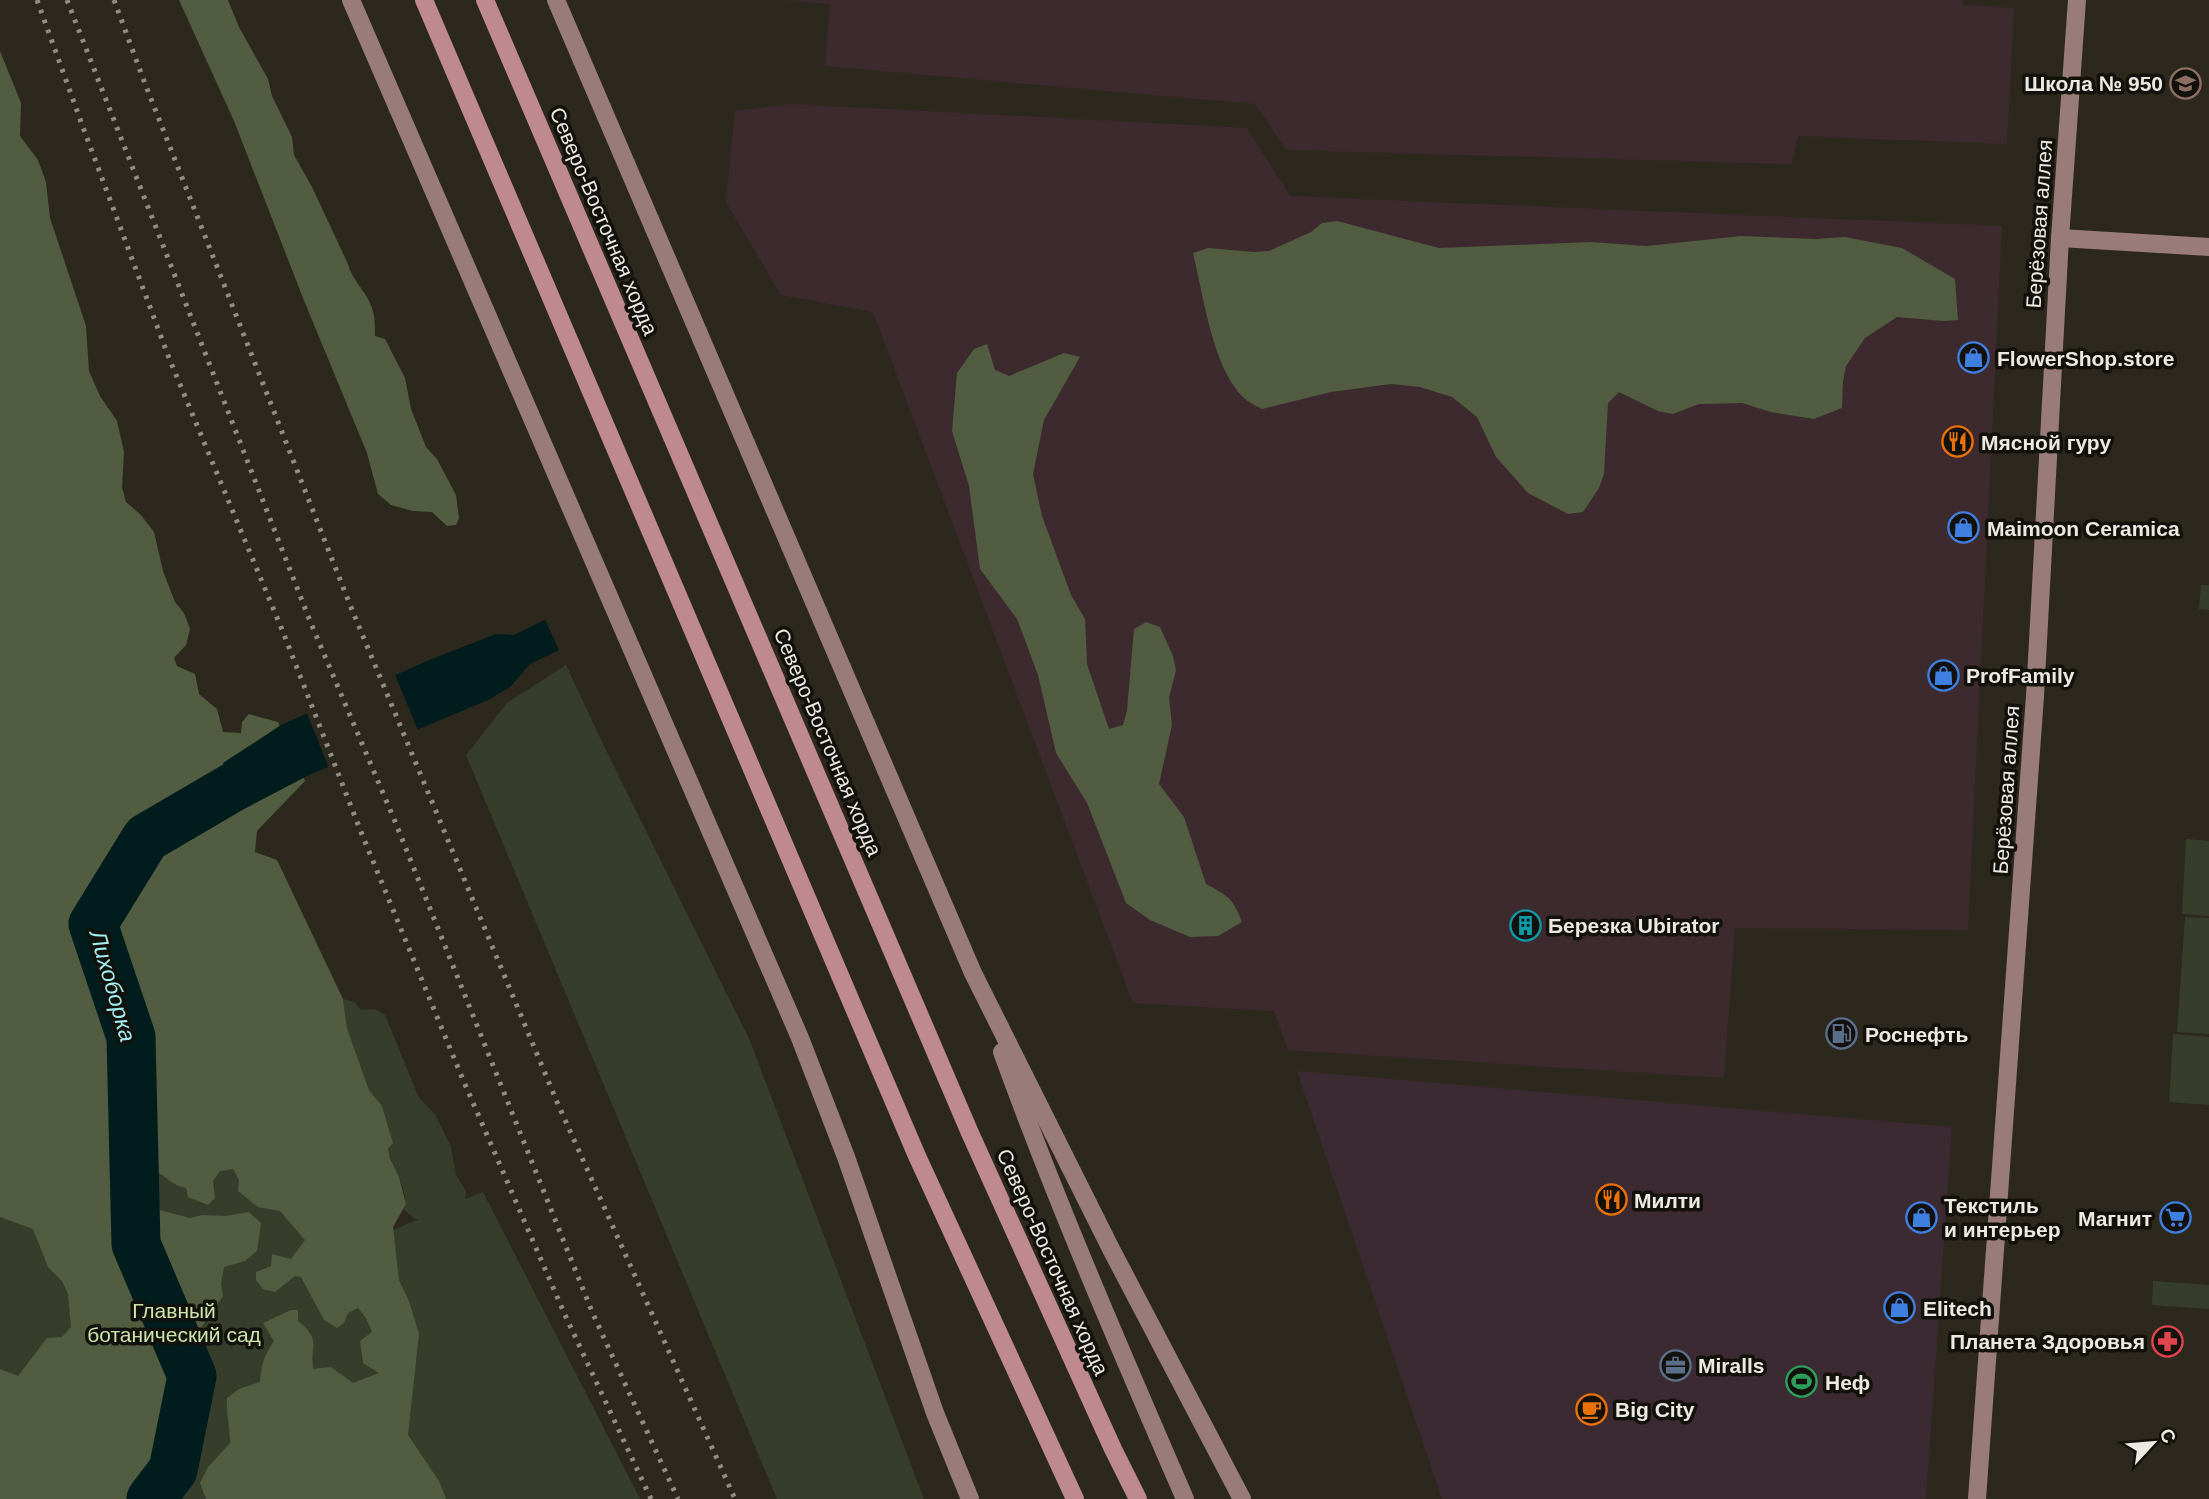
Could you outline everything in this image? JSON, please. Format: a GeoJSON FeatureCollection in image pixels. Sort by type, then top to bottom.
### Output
{"type":"FeatureCollection","features":[{"type":"Feature","properties":{"kind":"main road"},"geometry":{"type":"LineString","coordinates":[[351,0],[800,1038],[846,1157],[935,1413],[970,1499]]}},
{"type":"Feature","properties":{"kind":"main road"},"geometry":{"type":"LineString","coordinates":[[424,0],[916,1156],[1075,1499]]}},
{"type":"Feature","properties":{"kind":"main road","name":"Северо-Восточная хорда"},"geometry":{"type":"LineString","coordinates":[[485,0],[970,1133],[1112,1449],[1138,1499]]}},
{"type":"Feature","properties":{"kind":"main road"},"geometry":{"type":"LineString","coordinates":[[556,0],[973,973],[1072,1235],[1185,1499]]}},
{"type":"Feature","properties":{"kind":"main road","name":"Берёзовая аллея"},"geometry":{"type":"LineString","coordinates":[[1977,1499],[2035,696],[2060,238],[2077,0]]}},
{"type":"Feature","properties":{"kind":"main road"},"geometry":{"type":"LineString","coordinates":[[2060,238],[2209,247]]}},
{"type":"Feature","properties":{"kind":"main road"},"geometry":{"type":"LineString","coordinates":[[973,973],[1111,1249],[1242,1499]]}},
{"type":"Feature","properties":{"kind":"main road"},"geometry":{"type":"LineString","coordinates":[[935,1413],[982,1499]]}},
{"type":"Feature","properties":{"kind":"shaded area"},"geometry":{"type":"Polygon","coordinates":[[[781,0],[1963,0],[1963,5],[2014,8],[2007,144],[1798,136],[1792,164],[1286,150],[1255,104],[825,66],[830,4],[781,0]]]}},
{"type":"Feature","properties":{"kind":"shaded area"},"geometry":{"type":"Polygon","coordinates":[[[790,104],[1247,128],[1290,196],[2002,226],[1968,930],[1735,928],[1724,1078],[1288,1050],[1274,1011],[1133,1003],[873,312],[781,295],[726,202],[735,111],[790,104]]]}},
{"type":"Feature","properties":{"kind":"shaded area"},"geometry":{"type":"Polygon","coordinates":[[[1297,1071],[1952,1127],[1926,1499],[1442,1499],[1297,1071]]]}},
{"type":"Feature","properties":{"kind":"green space"},"geometry":{"type":"Polygon","coordinates":[[[179,0],[228,0],[239,27],[268,79],[272,96],[292,137],[294,155],[312,187],[352,275],[370,302],[374,314],[375,336],[385,339],[405,378],[411,409],[426,447],[437,459],[456,495],[459,518],[456,525],[447,526],[432,512],[413,511],[391,505],[378,494],[367,453],[234,121],[179,0]]]}},
{"type":"Feature","properties":{"kind":"green space","name":"Главный ботанический сад"},"geometry":{"type":"Polygon","coordinates":[[[0,51],[21,103],[20,136],[38,160],[46,182],[50,218],[86,326],[89,371],[100,396],[117,421],[124,452],[122,487],[126,502],[154,532],[163,571],[175,602],[184,613],[190,629],[186,645],[174,658],[177,666],[195,674],[199,694],[217,709],[223,732],[241,733],[242,722],[249,714],[278,722],[305,781],[257,831],[255,852],[277,860],[343,999],[347,1028],[369,1090],[382,1106],[393,1143],[388,1149],[406,1204],[393,1227],[399,1280],[419,1334],[408,1435],[439,1481],[446,1499],[206,1499],[200,1483],[208,1467],[230,1443],[227,1398],[239,1389],[260,1382],[264,1361],[274,1341],[263,1323],[291,1310],[298,1310],[298,1321],[313,1338],[313,1369],[331,1367],[353,1383],[379,1373],[363,1363],[360,1341],[372,1332],[358,1308],[348,1313],[344,1323],[337,1328],[324,1320],[301,1277],[295,1276],[275,1292],[263,1289],[256,1280],[256,1272],[271,1266],[272,1254],[291,1259],[305,1240],[280,1211],[258,1207],[238,1191],[239,1180],[233,1169],[220,1171],[213,1181],[215,1198],[208,1205],[188,1197],[186,1188],[154,1171],[160,1210],[190,1218],[249,1212],[261,1223],[257,1251],[245,1261],[224,1267],[221,1284],[223,1296],[196,1335],[195,1358],[180,1375],[195,1398],[199,1415],[195,1432],[174,1482],[171,1486],[150,1488],[146,1499],[0,1499],[0,1369],[18,1376],[47,1338],[62,1337],[71,1327],[68,1294],[62,1281],[48,1267],[33,1229],[0,1217],[0,51]]]}},
{"type":"Feature","properties":{"kind":"green space"},"geometry":{"type":"Polygon","coordinates":[[[1337,221],[1439,248],[1591,242],[1646,246],[1741,236],[1816,239],[1845,237],[1902,248],[1955,279],[1958,320],[1897,317],[1865,338],[1846,366],[1842,408],[1814,419],[1771,412],[1742,403],[1699,404],[1673,414],[1658,411],[1619,392],[1608,403],[1604,474],[1599,488],[1583,512],[1568,514],[1528,493],[1496,457],[1477,417],[1452,397],[1420,387],[1391,384],[1331,392],[1262,409],[1239,393],[1227,375],[1214,342],[1193,253],[1208,248],[1269,251],[1311,232],[1322,223],[1337,221]]]}},
{"type":"Feature","properties":{"kind":"green space","name":"Главный ботанический сад"},"geometry":{"type":"Polygon","coordinates":[[[0,344],[336,1254],[419,1219],[404,1210],[403,1187],[388,1149],[393,1143],[382,1106],[369,1090],[347,1028],[343,999],[354,1002],[361,1010],[375,1009],[385,1015],[419,1098],[435,1114],[451,1147],[456,1175],[466,1191],[465,1199],[483,1192],[640,1499],[0,1499],[0,344]]]}},
{"type":"Feature","properties":{"kind":"green space"},"geometry":{"type":"Polygon","coordinates":[[[987,344],[995,370],[1009,376],[1064,353],[1080,357],[1044,420],[1033,474],[1042,516],[1071,595],[1085,619],[1087,664],[1109,729],[1123,725],[1127,710],[1134,629],[1146,622],[1160,627],[1173,656],[1176,670],[1169,698],[1172,725],[1159,784],[1184,817],[1206,884],[1229,898],[1242,922],[1218,936],[1190,937],[1150,920],[1126,903],[1087,803],[1056,753],[1038,675],[1017,619],[980,569],[969,486],[952,431],[957,373],[974,349],[987,344]]]}},
{"type":"Feature","properties":{"kind":"green space"},"geometry":{"type":"Polygon","coordinates":[[[2201,585],[2209,585],[2209,610],[2199,609],[2201,585]]]}},
{"type":"Feature","properties":{"kind":"green space"},"geometry":{"type":"Polygon","coordinates":[[[566,665],[750,1041],[924,1499],[777,1499],[466,755],[507,703],[566,665]]]}},
{"type":"Feature","properties":{"kind":"green space"},"geometry":{"type":"Polygon","coordinates":[[[2186,839],[2209,841],[2209,916],[2182,914],[2186,839]]]}},
{"type":"Feature","properties":{"kind":"green space"},"geometry":{"type":"Polygon","coordinates":[[[2185,917],[2209,918],[2209,1034],[2177,1032],[2185,917]]]}},
{"type":"Feature","properties":{"kind":"green space"},"geometry":{"type":"Polygon","coordinates":[[[2173,1034],[2209,1037],[2209,1105],[2169,1102],[2173,1034]]]}},
{"type":"Feature","properties":{"kind":"green space"},"geometry":{"type":"Polygon","coordinates":[[[2153,1281],[2209,1285],[2209,1309],[2152,1305],[2153,1281]]]}},
{"type":"Feature","properties":{"kind":"water"},"geometry":{"type":"Polygon","coordinates":[[[545,620],[559,650],[530,664],[510,687],[488,700],[309,775],[246,808],[223,763],[281,725],[432,659],[496,634],[514,635],[545,620]]]}},
{"type":"Feature","properties":{"kind":"pier"},"geometry":{"type":"Polygon","coordinates":[[[394,672],[419,733],[330,771],[306,711],[394,672]]]}},
{"type":"Feature","properties":{"kind":"waterway","name":"Лихоборка"},"geometry":{"type":"LineString","coordinates":[[151,1499],[173,1470],[192,1376],[136,1244],[131,1037],[93,924],[146,838],[293,752]]}},
{"type":"Feature","properties":{"kind":"railway"},"geometry":{"type":"LineString","coordinates":[[37,0],[169,358],[283,632],[361,832],[461,1075],[565,1315],[651,1499]]}},
{"type":"Feature","properties":{"kind":"railway"},"geometry":{"type":"LineString","coordinates":[[67,0],[310,621],[394,819],[593,1314],[678,1499]]}},
{"type":"Feature","properties":{"kind":"railway"},"geometry":{"type":"LineString","coordinates":[[114,0],[350,605],[557,1102],[735,1499]]}},
{"type":"Feature","properties":{"kind":"place","name":"Школа № 950"},"geometry":{"type":"Point","coordinates":[2186,83]}},
{"type":"Feature","properties":{"kind":"place","name":"FlowerShop.store"},"geometry":{"type":"Point","coordinates":[1974,358]}},
{"type":"Feature","properties":{"kind":"place","name":"Мясной гуру"},"geometry":{"type":"Point","coordinates":[1958,442]}},
{"type":"Feature","properties":{"kind":"place","name":"Maimoon Ceramica"},"geometry":{"type":"Point","coordinates":[1964,528]}},
{"type":"Feature","properties":{"kind":"place","name":"ProfFamily"},"geometry":{"type":"Point","coordinates":[1943,675]}},
{"type":"Feature","properties":{"kind":"place","name":"Березка Ubirator"},"geometry":{"type":"Point","coordinates":[1525,925]}},
{"type":"Feature","properties":{"kind":"place","name":"Роснефть"},"geometry":{"type":"Point","coordinates":[1842,1034]}},
{"type":"Feature","properties":{"kind":"place","name":"Милти"},"geometry":{"type":"Point","coordinates":[1611,1200]}},
{"type":"Feature","properties":{"kind":"place","name":"Текстиль и интерьер"},"geometry":{"type":"Point","coordinates":[1921,1217]}},
{"type":"Feature","properties":{"kind":"place","name":"Магнит"},"geometry":{"type":"Point","coordinates":[2175,1218]}},
{"type":"Feature","properties":{"kind":"place","name":"Elitech"},"geometry":{"type":"Point","coordinates":[1900,1308]}},
{"type":"Feature","properties":{"kind":"place","name":"Планета Здоровья"},"geometry":{"type":"Point","coordinates":[2168,1341]}},
{"type":"Feature","properties":{"kind":"place","name":"Miralls"},"geometry":{"type":"Point","coordinates":[1675,1365]}},
{"type":"Feature","properties":{"kind":"place","name":"Неф"},"geometry":{"type":"Point","coordinates":[1802,1382]}},
{"type":"Feature","properties":{"kind":"place","name":"Big City"},"geometry":{"type":"Point","coordinates":[1592,1409]}}]}
